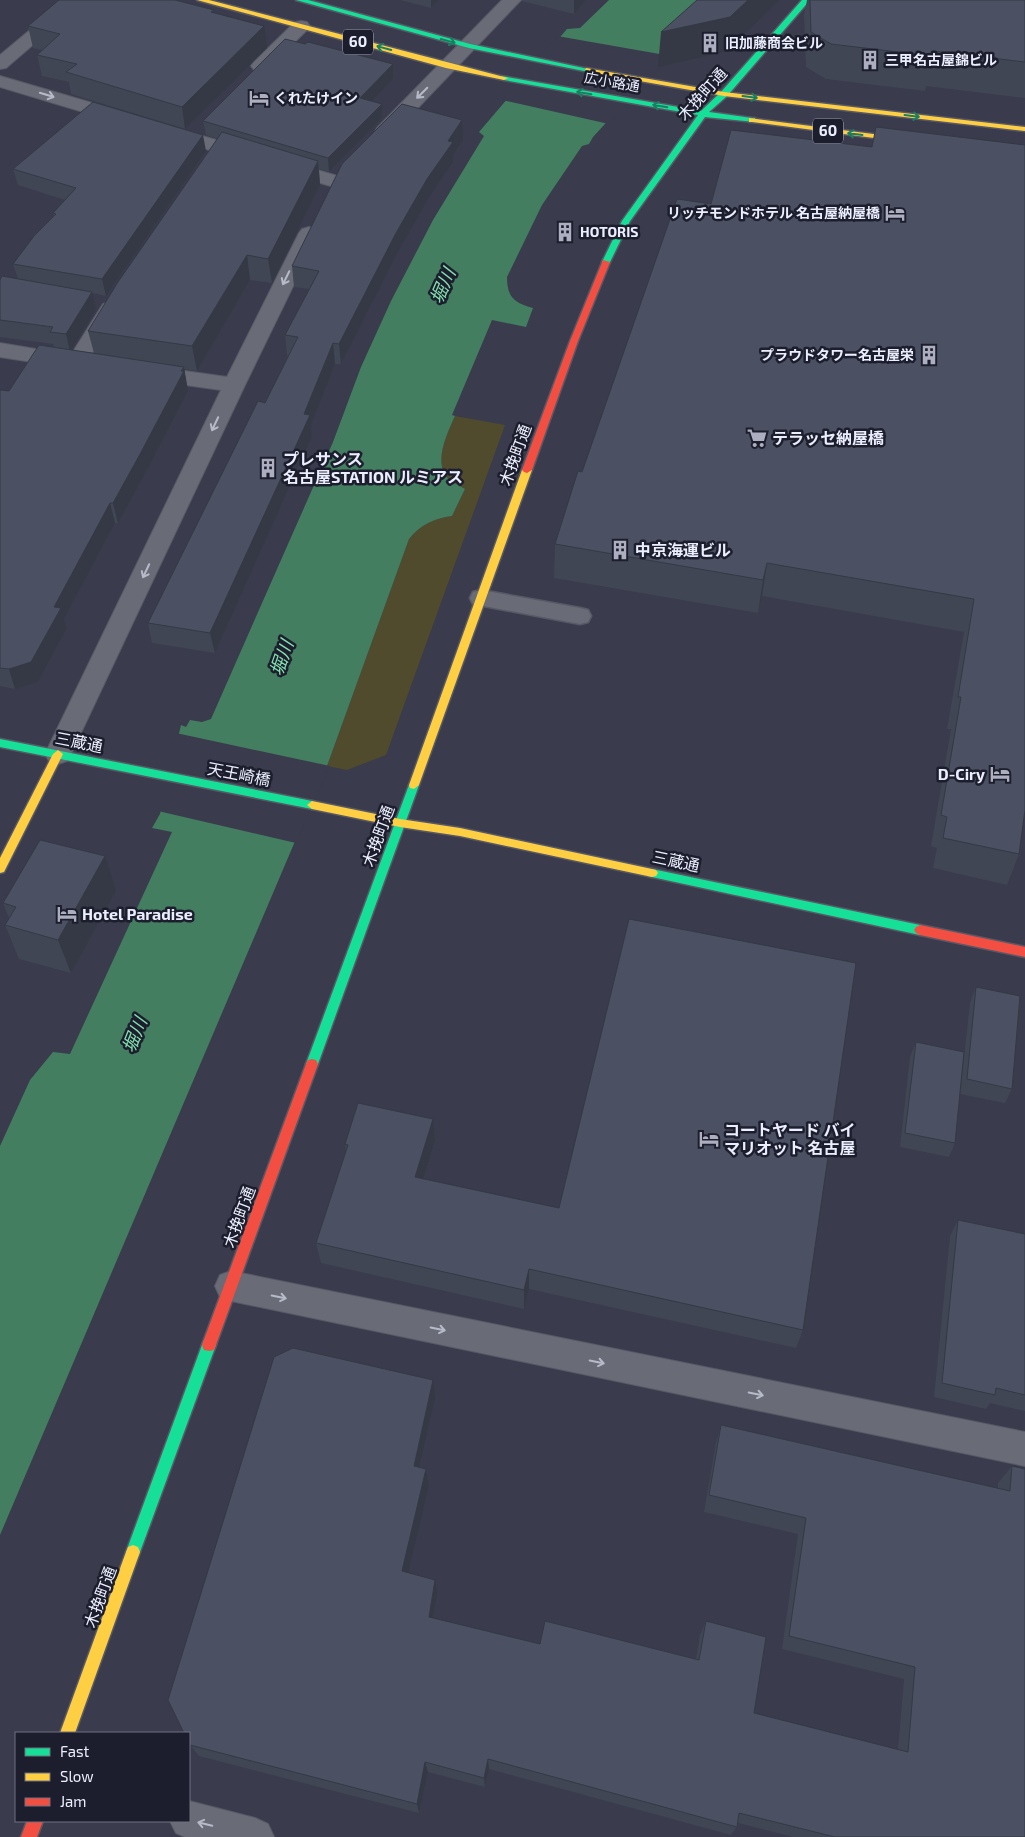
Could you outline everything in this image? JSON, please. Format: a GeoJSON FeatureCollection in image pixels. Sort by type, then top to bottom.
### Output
{"type":"FeatureCollection","features":[{"type":"Feature","properties":{"kind":"street"},"geometry":{"type":"LineString","coordinates":[[0,64],[76,0]]}},
{"type":"Feature","properties":{"kind":"street","name":"広小路通"},"geometry":{"type":"LineString","coordinates":[[201,0],[449,66],[516,81],[702,114],[920,142]]}},
{"type":"Feature","properties":{"kind":"street"},"geometry":{"type":"LineString","coordinates":[[368,147],[512,0]]}},
{"type":"Feature","properties":{"kind":"street","name":"木挽町通"},"geometry":{"type":"LineString","coordinates":[[67,1732],[574,341],[602,271],[626,221],[702,114],[724,94],[806,0]]}},
{"type":"Feature","properties":{"kind":"street","name":"広小路通"},"geometry":{"type":"LineString","coordinates":[[306,1],[468,46],[532,60],[724,94],[1025,129]]}},
{"type":"Feature","properties":{"kind":"street"},"geometry":{"type":"LineString","coordinates":[[250,77],[301,26]]}},
{"type":"Feature","properties":{"kind":"street"},"geometry":{"type":"LineString","coordinates":[[0,80],[189,138],[214,155],[331,191],[234,385],[58,754],[0,868]]}},
{"type":"Feature","properties":{"kind":"street"},"geometry":{"type":"LineString","coordinates":[[189,138],[202,124]]}},
{"type":"Feature","properties":{"kind":"street"},"geometry":{"type":"LineString","coordinates":[[0,350],[86,363],[109,299]]}},
{"type":"Feature","properties":{"kind":"street"},"geometry":{"type":"LineString","coordinates":[[132,370],[234,385]]}},
{"type":"Feature","properties":{"kind":"street","name":"三蔵通"},"geometry":{"type":"LineString","coordinates":[[0,743],[152,773]]}},
{"type":"Feature","properties":{"kind":"street","name":"天王崎橋"},"geometry":{"type":"LineString","coordinates":[[152,773],[320,806]]}},
{"type":"Feature","properties":{"kind":"street","name":"三蔵通"},"geometry":{"type":"LineString","coordinates":[[320,806],[400,823],[460,832],[1025,952]]}},
{"type":"Feature","properties":{"kind":"street"},"geometry":{"type":"LineString","coordinates":[[231,1286],[1025,1449]]}},
{"type":"Feature","properties":{"kind":"street"},"geometry":{"type":"LineString","coordinates":[[190,1820],[255,1837]]}},
{"type":"Feature","properties":{"kind":"street"},"geometry":{"type":"LineString","coordinates":[[30,1837],[35,1822]]}},
{"type":"Feature","properties":{"kind":"lane"},"geometry":{"type":"LineString","coordinates":[[481,598],[580,616]]}},
{"type":"Feature","properties":{"kind":"shaded area"},"geometry":{"type":"Polygon","coordinates":[[[455,416],[505,425],[386,755],[347,770],[327,766],[409,539],[428,523],[452,516],[465,489],[451,481],[445,475],[442,467],[442,450],[455,416]]]}},
{"type":"Feature","properties":{"kind":"water","name":"堀川"},"geometry":{"type":"Polygon","coordinates":[[[609,0],[704,0],[671,52],[593,137],[589,144],[582,146],[542,205],[507,277],[508,290],[513,298],[521,304],[533,308],[526,327],[492,320],[452,415],[455,416],[445,441],[441,459],[442,467],[445,475],[451,481],[465,489],[452,516],[428,523],[409,539],[327,766],[0,1535],[0,1146],[30,1080],[53,1052],[70,1054],[172,832],[152,828],[160,814],[181,725],[186,727],[190,720],[202,722],[211,719],[333,442],[361,367],[391,301],[433,220],[484,136],[479,132],[567,29],[580,28],[609,0]]]}},
{"type":"Feature","properties":{"kind":"pier"},"geometry":{"type":"Polygon","coordinates":[[[557,36],[671,56],[609,124],[502,100],[557,36]]]}},
{"type":"Feature","properties":{"kind":"pier"},"geometry":{"type":"Polygon","coordinates":[[[176,733],[330,766],[296,843],[158,811],[176,733]]]}},
{"type":"Feature","properties":{"kind":"building"},"geometry":{"type":"Polygon","coordinates":[[[59,0],[175,0],[264,26],[182,107],[66,72],[77,64],[37,55],[60,34],[28,26],[59,0]]]}},
{"type":"Feature","properties":{"kind":"building"},"geometry":{"type":"Polygon","coordinates":[[[697,0],[748,0],[730,17],[661,32],[697,0]]]}},
{"type":"Feature","properties":{"kind":"building"},"geometry":{"type":"Polygon","coordinates":[[[810,0],[1025,0],[1025,62],[933,51],[932,56],[831,44],[811,32],[810,0]]]}},
{"type":"Feature","properties":{"kind":"building"},"geometry":{"type":"Polygon","coordinates":[[[285,39],[305,44],[308,42],[393,64],[360,98],[382,104],[328,158],[203,121],[285,39]]]}},
{"type":"Feature","properties":{"kind":"building"},"geometry":{"type":"Polygon","coordinates":[[[93,102],[203,135],[102,279],[13,264],[34,236],[56,214],[53,213],[76,188],[13,169],[93,102]]]}},
{"type":"Feature","properties":{"kind":"building"},"geometry":{"type":"Polygon","coordinates":[[[402,104],[462,120],[448,141],[453,142],[427,179],[396,233],[339,344],[333,343],[304,414],[310,415],[210,633],[148,623],[258,401],[265,403],[298,337],[285,335],[319,271],[292,266],[342,164],[402,104]]]}},
{"type":"Feature","properties":{"kind":"building"},"geometry":{"type":"Polygon","coordinates":[[[876,127],[1025,145],[1025,810],[1019,854],[943,838],[947,817],[941,815],[961,697],[958,697],[974,599],[767,563],[763,580],[555,544],[578,471],[582,472],[677,199],[711,204],[731,130],[872,147],[876,127]]]}},
{"type":"Feature","properties":{"kind":"building"},"geometry":{"type":"Polygon","coordinates":[[[222,132],[318,161],[268,259],[247,255],[192,346],[88,331],[118,282],[222,132]]]}},
{"type":"Feature","properties":{"kind":"building"},"geometry":{"type":"Polygon","coordinates":[[[2,276],[92,292],[66,334],[50,332],[53,327],[0,320],[0,280],[2,276]]]}},
{"type":"Feature","properties":{"kind":"building"},"geometry":{"type":"Polygon","coordinates":[[[39,345],[184,367],[181,371],[184,371],[139,456],[113,503],[110,503],[54,607],[61,608],[31,662],[9,669],[0,668],[0,390],[9,391],[39,345]]]}},
{"type":"Feature","properties":{"kind":"building"},"geometry":{"type":"Polygon","coordinates":[[[40,840],[105,856],[58,940],[5,925],[16,907],[3,903],[40,840]]]}},
{"type":"Feature","properties":{"kind":"building"},"geometry":{"type":"Polygon","coordinates":[[[629,919],[856,963],[803,1330],[529,1269],[524,1290],[316,1243],[348,1145],[345,1144],[358,1103],[433,1119],[415,1177],[559,1208],[629,919]]]}},
{"type":"Feature","properties":{"kind":"building"},"geometry":{"type":"Polygon","coordinates":[[[976,987],[1020,996],[1012,1089],[967,1079],[976,987]]]}},
{"type":"Feature","properties":{"kind":"building"},"geometry":{"type":"Polygon","coordinates":[[[916,1042],[964,1052],[955,1143],[905,1133],[916,1042]]]}},
{"type":"Feature","properties":{"kind":"building"},"geometry":{"type":"Polygon","coordinates":[[[958,1220],[1025,1234],[1025,1395],[996,1388],[995,1395],[942,1383],[958,1220]]]}},
{"type":"Feature","properties":{"kind":"building"},"geometry":{"type":"Polygon","coordinates":[[[293,1348],[433,1380],[414,1466],[426,1469],[402,1571],[435,1580],[429,1617],[540,1644],[545,1621],[699,1660],[706,1621],[766,1637],[754,1713],[908,1752],[915,1667],[789,1636],[806,1518],[709,1495],[721,1425],[1010,1491],[1012,1466],[1025,1469],[1025,1837],[835,1837],[739,1813],[737,1827],[488,1759],[484,1778],[425,1762],[417,1804],[190,1745],[190,1732],[184,1732],[168,1700],[274,1357],[293,1348]]]}},
{"type":"Feature","properties":{"kind":"traffic: fast"},"geometry":{"type":"LineString","coordinates":[[300,0],[469,46],[589,70]]}},
{"type":"Feature","properties":{"kind":"traffic: fast"},"geometry":{"type":"LineString","coordinates":[[606,262],[626,221],[703,114],[724,94],[806,0]]}},
{"type":"Feature","properties":{"kind":"traffic: fast"},"geometry":{"type":"LineString","coordinates":[[504,78],[703,114],[752,120]]}},
{"type":"Feature","properties":{"kind":"traffic: fast"},"geometry":{"type":"LineString","coordinates":[[0,743],[312,805]]}},
{"type":"Feature","properties":{"kind":"traffic: fast"},"geometry":{"type":"LineString","coordinates":[[312,1064],[414,785]]}},
{"type":"Feature","properties":{"kind":"traffic: fast"},"geometry":{"type":"LineString","coordinates":[[652,873],[920,930]]}},
{"type":"Feature","properties":{"kind":"traffic: fast"},"geometry":{"type":"LineString","coordinates":[[133,1552],[209,1345]]}},
{"type":"Feature","properties":{"kind":"traffic: slow"},"geometry":{"type":"LineString","coordinates":[[201,0],[449,66],[504,78]]}},
{"type":"Feature","properties":{"kind":"traffic: slow"},"geometry":{"type":"LineString","coordinates":[[589,70],[724,94],[1025,129]]}},
{"type":"Feature","properties":{"kind":"traffic: slow"},"geometry":{"type":"LineString","coordinates":[[752,120],[912,141]]}},
{"type":"Feature","properties":{"kind":"traffic: slow"},"geometry":{"type":"LineString","coordinates":[[414,785],[527,470]]}},
{"type":"Feature","properties":{"kind":"traffic: slow"},"geometry":{"type":"LineString","coordinates":[[0,869],[58,754]]}},
{"type":"Feature","properties":{"kind":"traffic: slow"},"geometry":{"type":"LineString","coordinates":[[312,805],[400,823],[460,832],[652,873]]}},
{"type":"Feature","properties":{"kind":"traffic: slow"},"geometry":{"type":"LineString","coordinates":[[67,1732],[133,1552]]}},
{"type":"Feature","properties":{"kind":"traffic: jam"},"geometry":{"type":"LineString","coordinates":[[527,470],[574,341],[606,262]]}},
{"type":"Feature","properties":{"kind":"traffic: jam"},"geometry":{"type":"LineString","coordinates":[[920,930],[1025,952]]}},
{"type":"Feature","properties":{"kind":"traffic: jam"},"geometry":{"type":"LineString","coordinates":[[209,1345],[312,1064]]}},
{"type":"Feature","properties":{"kind":"traffic: jam"},"geometry":{"type":"LineString","coordinates":[[29,1837],[35,1822]]}},
{"type":"Feature","properties":{"kind":"place","name":"旧加藤商会ビル"},"geometry":{"type":"Point","coordinates":[710,43]}},
{"type":"Feature","properties":{"kind":"place","name":"三甲名古屋錦ビル"},"geometry":{"type":"Point","coordinates":[870,60]}},
{"type":"Feature","properties":{"kind":"place","name":"くれたけイン"},"geometry":{"type":"Point","coordinates":[259,98]}},
{"type":"Feature","properties":{"kind":"place","name":"リッチモンドホテル 名古屋納屋橋"},"geometry":{"type":"Point","coordinates":[895,213]}},
{"type":"Feature","properties":{"kind":"place","name":"HOTORIS"},"geometry":{"type":"Point","coordinates":[565,232]}},
{"type":"Feature","properties":{"kind":"place","name":"プラウドタワー名古屋栄"},"geometry":{"type":"Point","coordinates":[929,355]}},
{"type":"Feature","properties":{"kind":"place","name":"テラッセ納屋橋"},"geometry":{"type":"Point","coordinates":[757,438]}},
{"type":"Feature","properties":{"kind":"place","name":"プレサンス 名古屋STATION ルミアス"},"geometry":{"type":"Point","coordinates":[268,468]}},
{"type":"Feature","properties":{"kind":"place","name":"中京海運ビル"},"geometry":{"type":"Point","coordinates":[620,550]}},
{"type":"Feature","properties":{"kind":"place","name":"D-Ciry"},"geometry":{"type":"Point","coordinates":[1000,774]}},
{"type":"Feature","properties":{"kind":"place","name":"Hotel Paradise"},"geometry":{"type":"Point","coordinates":[67,914]}},
{"type":"Feature","properties":{"kind":"place","name":"コートヤード バイ マリオット 名古屋"},"geometry":{"type":"Point","coordinates":[709,1139]}}]}
